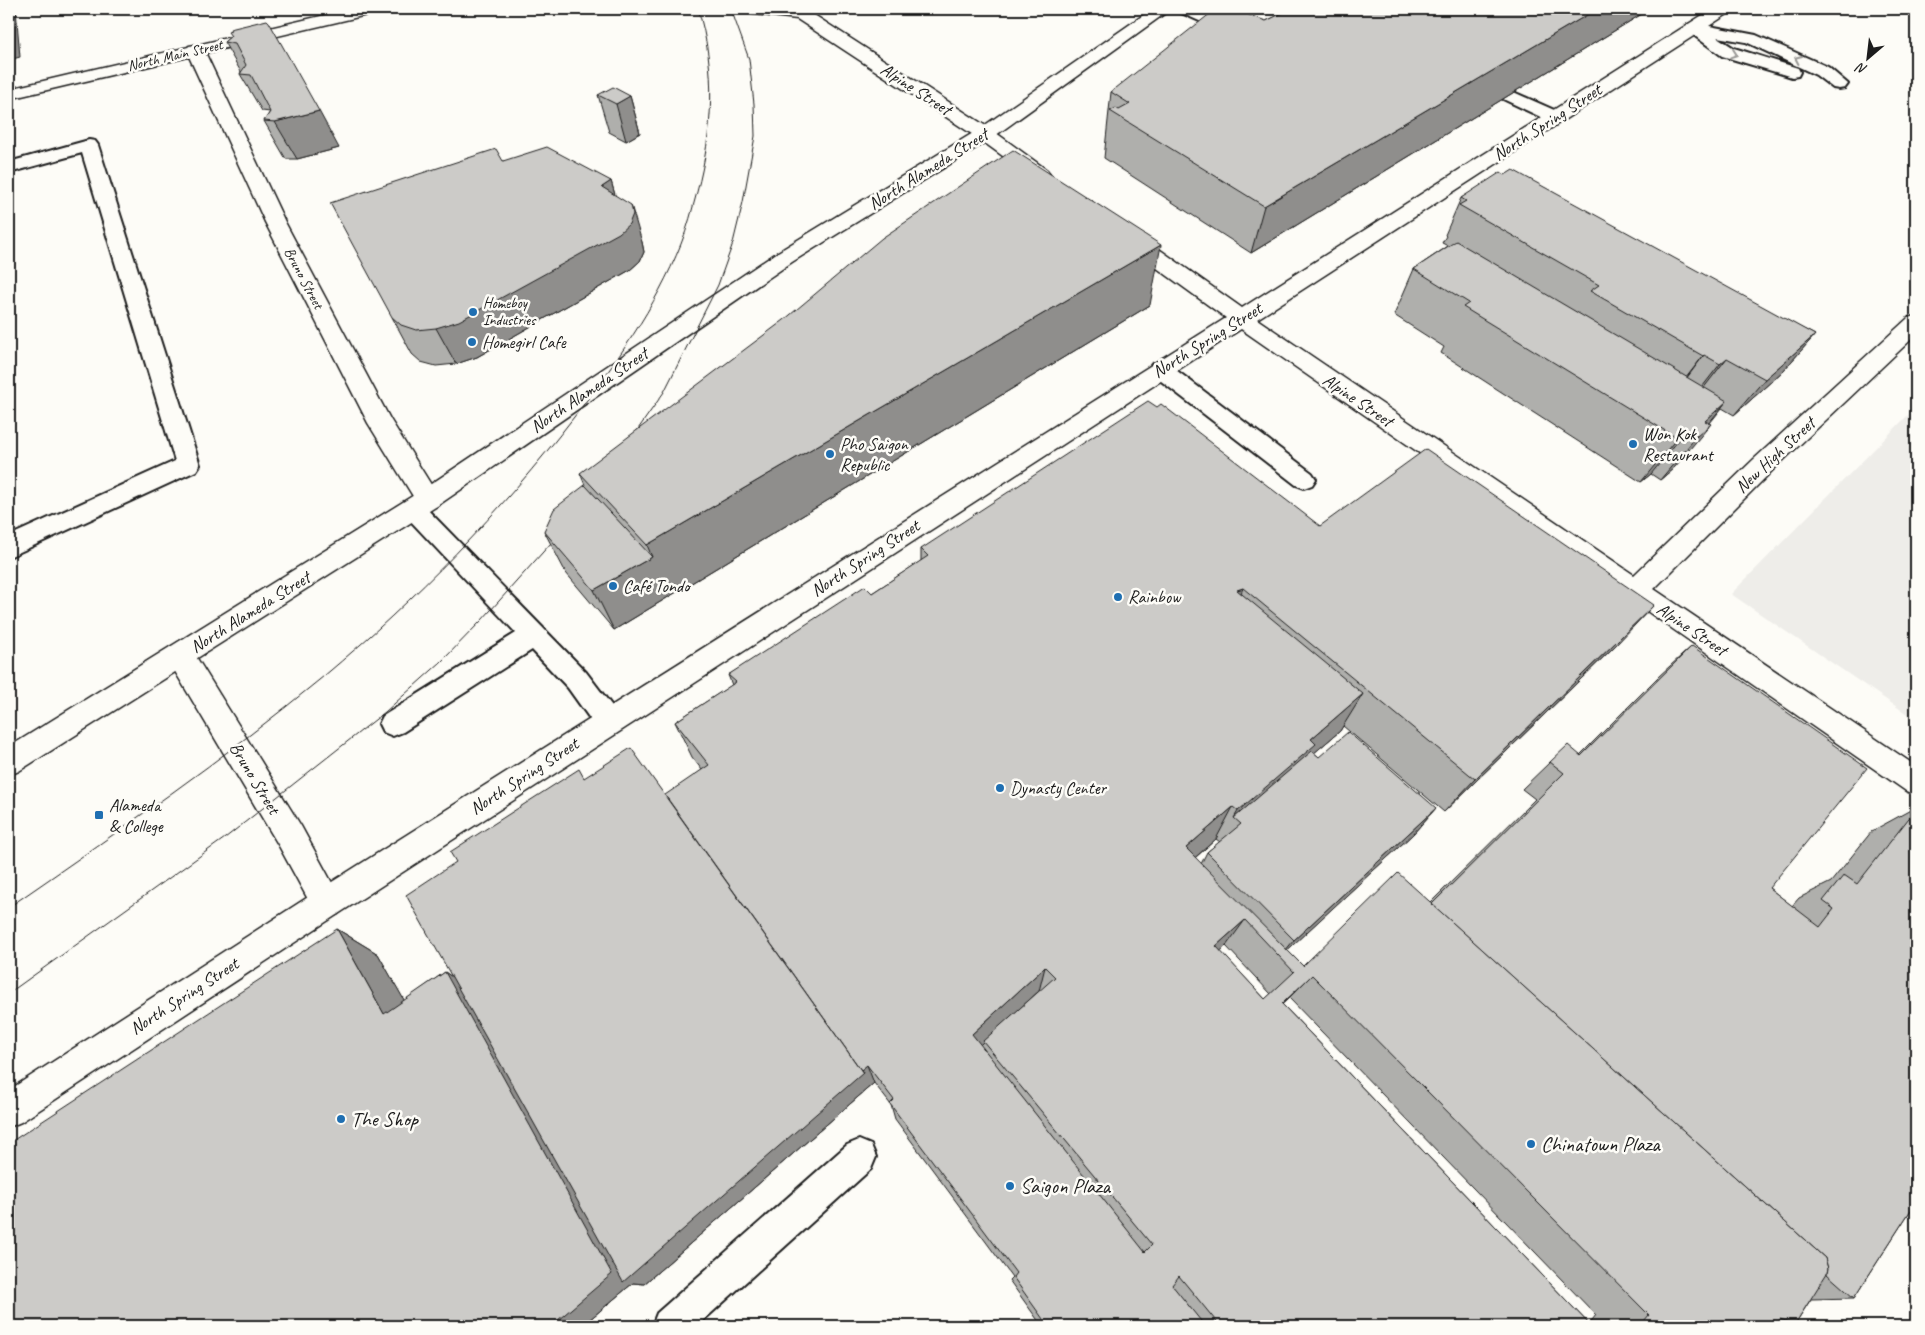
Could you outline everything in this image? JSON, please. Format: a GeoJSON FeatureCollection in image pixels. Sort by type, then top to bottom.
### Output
{"type":"FeatureCollection","features":[{"type":"Feature","properties":{"kind":"street","name":"North Main Street"},"geometry":{"type":"LineString","coordinates":[[9,94],[371,9]]}},
{"type":"Feature","properties":{"kind":"street","name":"Alpine Street"},"geometry":{"type":"LineString","coordinates":[[754,9],[801,12],[984,134],[1056,185]]}},
{"type":"Feature","properties":{"kind":"street","name":"North Alameda Street"},"geometry":{"type":"LineString","coordinates":[[9,762],[421,504],[785,257],[984,134],[1163,9]]}},
{"type":"Feature","properties":{"kind":"street","name":"North Spring Street"},"geometry":{"type":"LineString","coordinates":[[9,1110],[327,902],[1723,9]]}},
{"type":"Feature","properties":{"kind":"street","name":"Bruno Street"},"geometry":{"type":"LineString","coordinates":[[195,50],[275,222],[421,504]]}},
{"type":"Feature","properties":{"kind":"street","name":"Alpine Street"},"geometry":{"type":"LineString","coordinates":[[1112,226],[1241,319],[1916,782]]}},
{"type":"Feature","properties":{"kind":"street","name":"New High Street"},"geometry":{"type":"LineString","coordinates":[[1636,590],[1763,466],[1916,323]]}},
{"type":"Feature","properties":{"kind":"street","name":"Bruno Street"},"geometry":{"type":"LineString","coordinates":[[180,655],[290,836],[327,902]]}},
{"type":"Feature","properties":{"kind":"lane"},"geometry":{"type":"LineString","coordinates":[[1185,9],[1252,38]]}},
{"type":"Feature","properties":{"kind":"lane"},"geometry":{"type":"LineString","coordinates":[[1694,28],[1750,38],[1822,71],[1839,84],[1809,78],[1728,52],[1694,28]]}},
{"type":"Feature","properties":{"kind":"lane"},"geometry":{"type":"LineString","coordinates":[[1509,95],[1555,117]]}},
{"type":"Feature","properties":{"kind":"lane"},"geometry":{"type":"LineString","coordinates":[[9,168],[89,145],[188,465],[9,548]]}},
{"type":"Feature","properties":{"kind":"lane"},"geometry":{"type":"LineString","coordinates":[[1160,369],[1304,480]]}},
{"type":"Feature","properties":{"kind":"lane"},"geometry":{"type":"LineString","coordinates":[[421,504],[534,635],[578,680],[608,722]]}},
{"type":"Feature","properties":{"kind":"lane"},"geometry":{"type":"LineString","coordinates":[[393,724],[534,635]]}},
{"type":"Feature","properties":{"kind":"lane"},"geometry":{"type":"LineString","coordinates":[[670,1326],[859,1157]]}},
{"type":"Feature","properties":{"kind":"shaded area"},"geometry":{"type":"Polygon","coordinates":[[[1916,407],[1916,720],[1731,594],[1916,407]]]}},
{"type":"Feature","properties":{"kind":"building"},"geometry":{"type":"Polygon","coordinates":[[[1216,9],[1233,9],[1266,21],[1291,9],[1597,9],[1264,206],[1110,111],[1116,108],[1119,110],[1130,104],[1111,92],[1216,9]]]}},
{"type":"Feature","properties":{"kind":"building"},"geometry":{"type":"Polygon","coordinates":[[[267,20],[319,111],[275,122],[264,121],[270,112],[251,75],[240,74],[246,65],[235,44],[224,42],[231,36],[228,32],[231,31],[230,29],[267,20]]]}},
{"type":"Feature","properties":{"kind":"building"},"geometry":{"type":"Polygon","coordinates":[[[613,87],[630,96],[616,104],[598,95],[613,87]]]}},
{"type":"Feature","properties":{"kind":"building","name":"Homeboy Industries"},"geometry":{"type":"Polygon","coordinates":[[[547,147],[611,181],[602,187],[631,205],[633,214],[629,224],[619,233],[459,321],[436,328],[416,330],[401,325],[392,317],[330,203],[496,149],[503,161],[547,147]]]}},
{"type":"Feature","properties":{"kind":"building"},"geometry":{"type":"Polygon","coordinates":[[[1013,150],[1161,245],[647,545],[580,473],[784,320],[882,238],[1013,150]]]}},
{"type":"Feature","properties":{"kind":"building"},"geometry":{"type":"Polygon","coordinates":[[[1513,170],[1815,335],[1765,379],[1727,358],[1720,364],[1703,356],[1590,291],[1599,285],[1459,205],[1466,201],[1461,198],[1501,172],[1505,175],[1513,170]]]}},
{"type":"Feature","properties":{"kind":"building"},"geometry":{"type":"Polygon","coordinates":[[[1456,241],[1727,401],[1705,421],[1711,424],[1697,436],[1687,430],[1677,438],[1463,307],[1469,303],[1414,269],[1456,241]]]}},
{"type":"Feature","properties":{"kind":"building"},"geometry":{"type":"Polygon","coordinates":[[[1148,401],[1157,407],[1161,404],[1320,526],[1426,449],[1654,605],[1475,779],[1243,588],[1237,590],[1363,694],[1311,739],[1316,744],[1238,811],[1233,807],[1186,848],[1303,966],[1398,873],[1825,1258],[1828,1268],[1827,1273],[1795,1324],[1780,1319],[1775,1326],[1640,1326],[1649,1315],[1312,975],[1282,1004],[1591,1326],[1220,1326],[1179,1276],[1172,1285],[1205,1326],[1048,1326],[1013,1277],[1016,1273],[890,1104],[894,1100],[867,1065],[861,1070],[665,795],[709,765],[675,722],[736,682],[728,675],[865,586],[872,593],[928,556],[921,549],[1148,401]],[[1245,920],[1216,946],[1265,999],[1294,972],[1245,920]],[[1045,967],[972,1034],[1145,1252],[1152,1245],[983,1041],[1055,977],[1045,967]]]}},
{"type":"Feature","properties":{"kind":"building"},"geometry":{"type":"Polygon","coordinates":[[[585,485],[652,557],[594,590],[544,531],[554,509],[585,485]]]}},
{"type":"Feature","properties":{"kind":"building"},"geometry":{"type":"Polygon","coordinates":[[[1692,646],[1867,768],[1769,888],[1820,927],[1834,909],[1823,901],[1844,875],[1857,884],[1916,809],[1916,1202],[1854,1298],[1827,1274],[1828,1268],[1825,1258],[1432,904],[1564,773],[1550,762],[1568,745],[1581,756],[1692,646]]]}},
{"type":"Feature","properties":{"kind":"building"},"geometry":{"type":"Polygon","coordinates":[[[1348,732],[1436,808],[1294,940],[1207,852],[1241,824],[1234,818],[1312,751],[1319,757],[1348,732]]]}},
{"type":"Feature","properties":{"kind":"building"},"geometry":{"type":"Polygon","coordinates":[[[631,748],[863,1073],[623,1282],[406,895],[456,862],[450,852],[579,769],[584,778],[631,748]]]}},
{"type":"Feature","properties":{"kind":"building","name":"The Shop"},"geometry":{"type":"Polygon","coordinates":[[[337,929],[384,1014],[445,972],[612,1274],[551,1326],[9,1326],[9,1143],[337,929]]]}},
{"type":"Feature","properties":{"kind":"tram line"},"geometry":{"type":"LineString","coordinates":[[9,907],[209,766],[324,676],[392,616],[487,521],[574,417],[634,334],[671,267],[688,225],[707,146],[711,100],[708,55],[698,9]]}},
{"type":"Feature","properties":{"kind":"tram line"},"geometry":{"type":"LineString","coordinates":[[629,442],[664,392],[718,285],[733,243],[743,202],[755,136],[754,104],[749,59],[731,9]]}},
{"type":"Feature","properties":{"kind":"tram line"},"geometry":{"type":"LineString","coordinates":[[9,993],[225,838],[385,712],[441,662],[482,620],[560,533]]}},
{"type":"Feature","properties":{"kind":"place","name":"Homeboy Industries"},"geometry":{"type":"Point","coordinates":[473,312]}},
{"type":"Feature","properties":{"kind":"place","name":"Homegirl Cafe"},"geometry":{"type":"Point","coordinates":[472,342]}},
{"type":"Feature","properties":{"kind":"place","name":"Won Kok Restaurant"},"geometry":{"type":"Point","coordinates":[1633,444]}},
{"type":"Feature","properties":{"kind":"place","name":"Pho Saigon Republic"},"geometry":{"type":"Point","coordinates":[830,454]}},
{"type":"Feature","properties":{"kind":"place","name":"Café Tondo"},"geometry":{"type":"Point","coordinates":[613,586]}},
{"type":"Feature","properties":{"kind":"place","name":"Rainbow"},"geometry":{"type":"Point","coordinates":[1118,597]}},
{"type":"Feature","properties":{"kind":"place","name":"Dynasty Center"},"geometry":{"type":"Point","coordinates":[1000,788]}},
{"type":"Feature","properties":{"kind":"place","name":"Alameda & College"},"geometry":{"type":"Point","coordinates":[99,815]}},
{"type":"Feature","properties":{"kind":"place","name":"The Shop"},"geometry":{"type":"Point","coordinates":[341,1119]}},
{"type":"Feature","properties":{"kind":"place","name":"Chinatown Plaza"},"geometry":{"type":"Point","coordinates":[1531,1144]}},
{"type":"Feature","properties":{"kind":"place","name":"Saigon Plaza"},"geometry":{"type":"Point","coordinates":[1010,1186]}}]}
